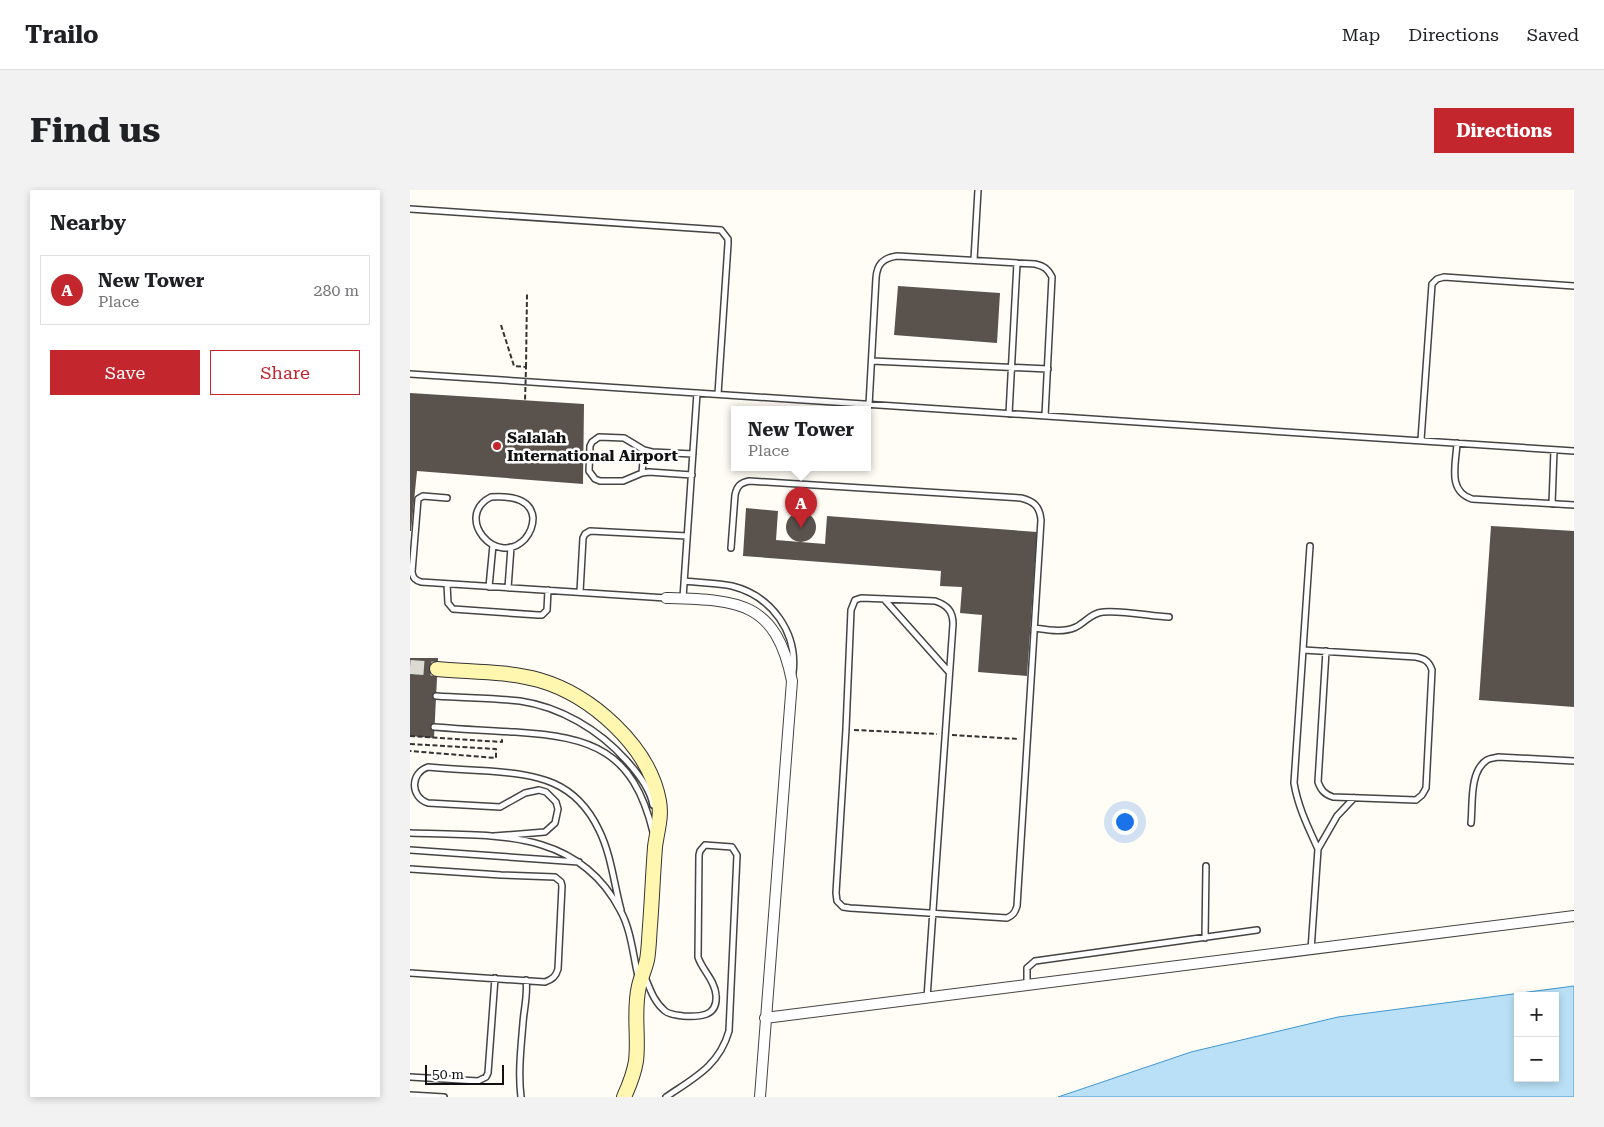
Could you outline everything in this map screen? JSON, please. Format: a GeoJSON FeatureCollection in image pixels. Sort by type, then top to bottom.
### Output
{"type":"FeatureCollection","features":[{"type":"Feature","properties":{"kind":"street"},"geometry":{"type":"LineString","coordinates":[[666,598],[724,601],[748,609],[768,624],[782,644],[787,656],[792,681],[760,1097]]}},
{"type":"Feature","properties":{"kind":"street"},"geometry":{"type":"LineString","coordinates":[[437,669],[538,680],[561,688],[582,699],[619,729],[634,748],[656,790],[660,817],[656,839],[647,959],[636,1017],[636,1063],[631,1082],[624,1097]]}},
{"type":"Feature","properties":{"kind":"street"},"geometry":{"type":"LineString","coordinates":[[765,1018],[1574,916]]}},
{"type":"Feature","properties":{"kind":"lane"},"geometry":{"type":"LineString","coordinates":[[974,260],[978,190]]}},
{"type":"Feature","properties":{"kind":"lane"},"geometry":{"type":"LineString","coordinates":[[410,209],[721,230],[728,239],[728,244],[718,394]]}},
{"type":"Feature","properties":{"kind":"lane"},"geometry":{"type":"LineString","coordinates":[[869,404],[876,278],[877,269],[881,262],[888,257],[896,256],[974,260],[1043,265],[1049,270],[1052,277],[1045,416]]}},
{"type":"Feature","properties":{"kind":"lane"},"geometry":{"type":"LineString","coordinates":[[1009,414],[1017,263]]}},
{"type":"Feature","properties":{"kind":"lane"},"geometry":{"type":"LineString","coordinates":[[1421,440],[1430,291],[1432,284],[1437,279],[1444,277],[1574,286]]}},
{"type":"Feature","properties":{"kind":"lane"},"geometry":{"type":"LineString","coordinates":[[872,361],[1048,369]]}},
{"type":"Feature","properties":{"kind":"lane"},"geometry":{"type":"LineString","coordinates":[[410,374],[1574,451]]}},
{"type":"Feature","properties":{"kind":"lane"},"geometry":{"type":"LineString","coordinates":[[684,598],[697,393]]}},
{"type":"Feature","properties":{"kind":"lane"},"geometry":{"type":"LineString","coordinates":[[692,476],[642,473],[623,481],[595,479],[589,471],[590,446],[599,437],[624,438],[644,450],[652,452],[693,454]]}},
{"type":"Feature","properties":{"kind":"lane"},"geometry":{"type":"LineString","coordinates":[[1457,443],[1455,481],[1457,490],[1463,496],[1472,499],[1574,505]]}},
{"type":"Feature","properties":{"kind":"lane"},"geometry":{"type":"LineString","coordinates":[[642,473],[644,450]]}},
{"type":"Feature","properties":{"kind":"lane"},"geometry":{"type":"LineString","coordinates":[[1552,504],[1554,450]]}},
{"type":"Feature","properties":{"kind":"lane"},"geometry":{"type":"LineString","coordinates":[[732,548],[735,495],[737,488],[742,482],[749,481],[1002,497],[1029,500],[1036,505],[1040,512],[1027,739],[1015,912],[1012,916],[1007,918],[932,913],[850,908],[843,907],[837,901],[852,605],[855,600],[861,598],[935,601],[944,604],[953,616],[932,913],[927,998]]}},
{"type":"Feature","properties":{"kind":"lane"},"geometry":{"type":"LineString","coordinates":[[447,498],[423,496],[418,500],[412,572],[412,577],[416,580],[447,584],[666,598]]}},
{"type":"Feature","properties":{"kind":"lane"},"geometry":{"type":"LineString","coordinates":[[491,497],[510,498],[528,504],[532,511],[533,520],[527,537],[520,544],[511,547],[502,548],[493,545],[485,540],[479,532],[476,523],[479,507],[483,501],[491,497]]}},
{"type":"Feature","properties":{"kind":"lane"},"geometry":{"type":"LineString","coordinates":[[580,592],[583,538],[590,531],[688,536]]}},
{"type":"Feature","properties":{"kind":"lane"},"geometry":{"type":"LineString","coordinates":[[489,587],[493,545]]}},
{"type":"Feature","properties":{"kind":"lane"},"geometry":{"type":"LineString","coordinates":[[1310,546],[1294,783],[1302,816],[1318,848]]}},
{"type":"Feature","properties":{"kind":"lane"},"geometry":{"type":"LineString","coordinates":[[508,588],[511,547]]}},
{"type":"Feature","properties":{"kind":"lane"},"geometry":{"type":"LineString","coordinates":[[685,581],[730,586],[750,593],[768,605],[782,620],[792,642],[794,665],[792,681]]}},
{"type":"Feature","properties":{"kind":"lane"},"geometry":{"type":"LineString","coordinates":[[447,584],[448,603],[453,609],[520,614],[538,615],[545,613],[548,607],[548,590]]}},
{"type":"Feature","properties":{"kind":"lane"},"geometry":{"type":"LineString","coordinates":[[884,599],[949,672]]}},
{"type":"Feature","properties":{"kind":"lane"},"geometry":{"type":"LineString","coordinates":[[1034,628],[1059,631],[1069,629],[1084,622],[1089,617],[1103,612],[1169,617]]}},
{"type":"Feature","properties":{"kind":"lane"},"geometry":{"type":"LineString","coordinates":[[1303,650],[1326,651],[1416,657],[1423,658],[1429,663],[1432,670],[1426,788],[1416,800],[1333,796],[1326,794],[1321,789],[1318,782],[1326,651]]}},
{"type":"Feature","properties":{"kind":"lane"},"geometry":{"type":"LineString","coordinates":[[436,696],[521,701],[558,712],[593,730],[609,743],[634,769],[645,786],[653,802],[656,839]]}},
{"type":"Feature","properties":{"kind":"lane"},"geometry":{"type":"LineString","coordinates":[[434,727],[550,734],[576,740],[602,751],[628,774],[639,790],[656,839]]}},
{"type":"Feature","properties":{"kind":"lane"},"geometry":{"type":"LineString","coordinates":[[1471,823],[1474,781],[1478,769],[1487,760],[1498,757],[1574,761]]}},
{"type":"Feature","properties":{"kind":"lane"},"geometry":{"type":"LineString","coordinates":[[494,836],[545,832],[555,822],[558,809],[556,802],[546,792],[539,790],[525,793],[500,807],[428,803],[422,801],[414,793],[413,782],[418,772],[428,767],[524,774],[554,783],[580,802],[599,830],[605,845],[621,910],[642,979],[666,1012],[674,1015],[699,1017],[706,1015],[716,1003],[715,988],[701,965],[698,956],[699,855],[705,845],[732,847],[737,855],[729,1031],[725,1044],[711,1065],[666,1097]]}},
{"type":"Feature","properties":{"kind":"lane"},"geometry":{"type":"LineString","coordinates":[[628,774],[634,769]]}},
{"type":"Feature","properties":{"kind":"lane"},"geometry":{"type":"LineString","coordinates":[[1311,950],[1318,848],[1337,816],[1354,798]]}},
{"type":"Feature","properties":{"kind":"lane"},"geometry":{"type":"LineString","coordinates":[[410,832],[494,836],[535,842],[566,853],[598,878],[621,910]]}},
{"type":"Feature","properties":{"kind":"lane"},"geometry":{"type":"LineString","coordinates":[[410,850],[579,862]]}},
{"type":"Feature","properties":{"kind":"lane"},"geometry":{"type":"LineString","coordinates":[[1205,938],[1206,866]]}},
{"type":"Feature","properties":{"kind":"lane"},"geometry":{"type":"LineString","coordinates":[[410,869],[555,877],[561,882],[562,886],[558,969],[556,976],[545,982],[410,973]]}},
{"type":"Feature","properties":{"kind":"lane"},"geometry":{"type":"LineString","coordinates":[[1026,985],[1027,968],[1035,961],[1257,930]]}},
{"type":"Feature","properties":{"kind":"lane"},"geometry":{"type":"LineString","coordinates":[[410,1076],[478,1081],[486,1077],[488,1073],[495,978]]}},
{"type":"Feature","properties":{"kind":"lane"},"geometry":{"type":"LineString","coordinates":[[521,1097],[523,1024],[527,996],[526,980]]}},
{"type":"Feature","properties":{"kind":"lane"},"geometry":{"type":"LineString","coordinates":[[410,1095],[444,1097]]}},
{"type":"Feature","properties":{"kind":"path"},"geometry":{"type":"LineString","coordinates":[[525,401],[526,294]]}},
{"type":"Feature","properties":{"kind":"path"},"geometry":{"type":"LineString","coordinates":[[501,325],[514,366],[526,367]]}},
{"type":"Feature","properties":{"kind":"path"},"geometry":{"type":"LineString","coordinates":[[846,729],[1027,739]]}},
{"type":"Feature","properties":{"kind":"path"},"geometry":{"type":"LineString","coordinates":[[410,736],[502,742],[502,732]]}},
{"type":"Feature","properties":{"kind":"path"},"geometry":{"type":"LineString","coordinates":[[410,744],[496,749],[496,758],[410,751]]}},
{"type":"Feature","properties":{"kind":"water"},"geometry":{"type":"Polygon","coordinates":[[[1574,986],[1574,1097],[1058,1097],[1191,1052],[1338,1017],[1514,994],[1514,1082],[1559,1082],[1559,992],[1528,992],[1574,986]]]}},
{"type":"Feature","properties":{"kind":"building"},"geometry":{"type":"Polygon","coordinates":[[[898,286],[1000,293],[997,343],[894,335],[898,286]]]}},
{"type":"Feature","properties":{"kind":"building","name":"Salalah International Airport"},"geometry":{"type":"Polygon","coordinates":[[[410,393],[584,404],[583,484],[417,471],[410,531],[410,393]]]}},
{"type":"Feature","properties":{"kind":"building"},"geometry":{"type":"Polygon","coordinates":[[[746,508],[778,511],[776,540],[825,544],[827,516],[1037,532],[1027,676],[978,672],[982,615],[960,613],[962,587],[940,586],[941,571],[743,556],[746,508]]]}},
{"type":"Feature","properties":{"kind":"building"},"geometry":{"type":"Polygon","coordinates":[[[801,512],[807,513],[815,521],[815,533],[807,541],[801,542],[795,541],[787,533],[786,527],[787,521],[795,513],[801,512]]]}},
{"type":"Feature","properties":{"kind":"building"},"geometry":{"type":"Polygon","coordinates":[[[1491,526],[1574,531],[1574,707],[1479,700],[1491,526]]]}},
{"type":"Feature","properties":{"kind":"building"},"geometry":{"type":"Polygon","coordinates":[[[410,658],[438,658],[434,738],[410,736],[410,658]]]}},
{"type":"Feature","properties":{"kind":"tunnel"},"geometry":{"type":"LineString","coordinates":[[410,667],[437,669]]}},
{"type":"Feature","properties":{"kind":"place","name":"Salalah International Airport"},"geometry":{"type":"Point","coordinates":[497,446]}},
{"type":"Feature","properties":{"kind":"place","name":"New Tower"},"geometry":{"type":"Point","coordinates":[801,528]}}]}
